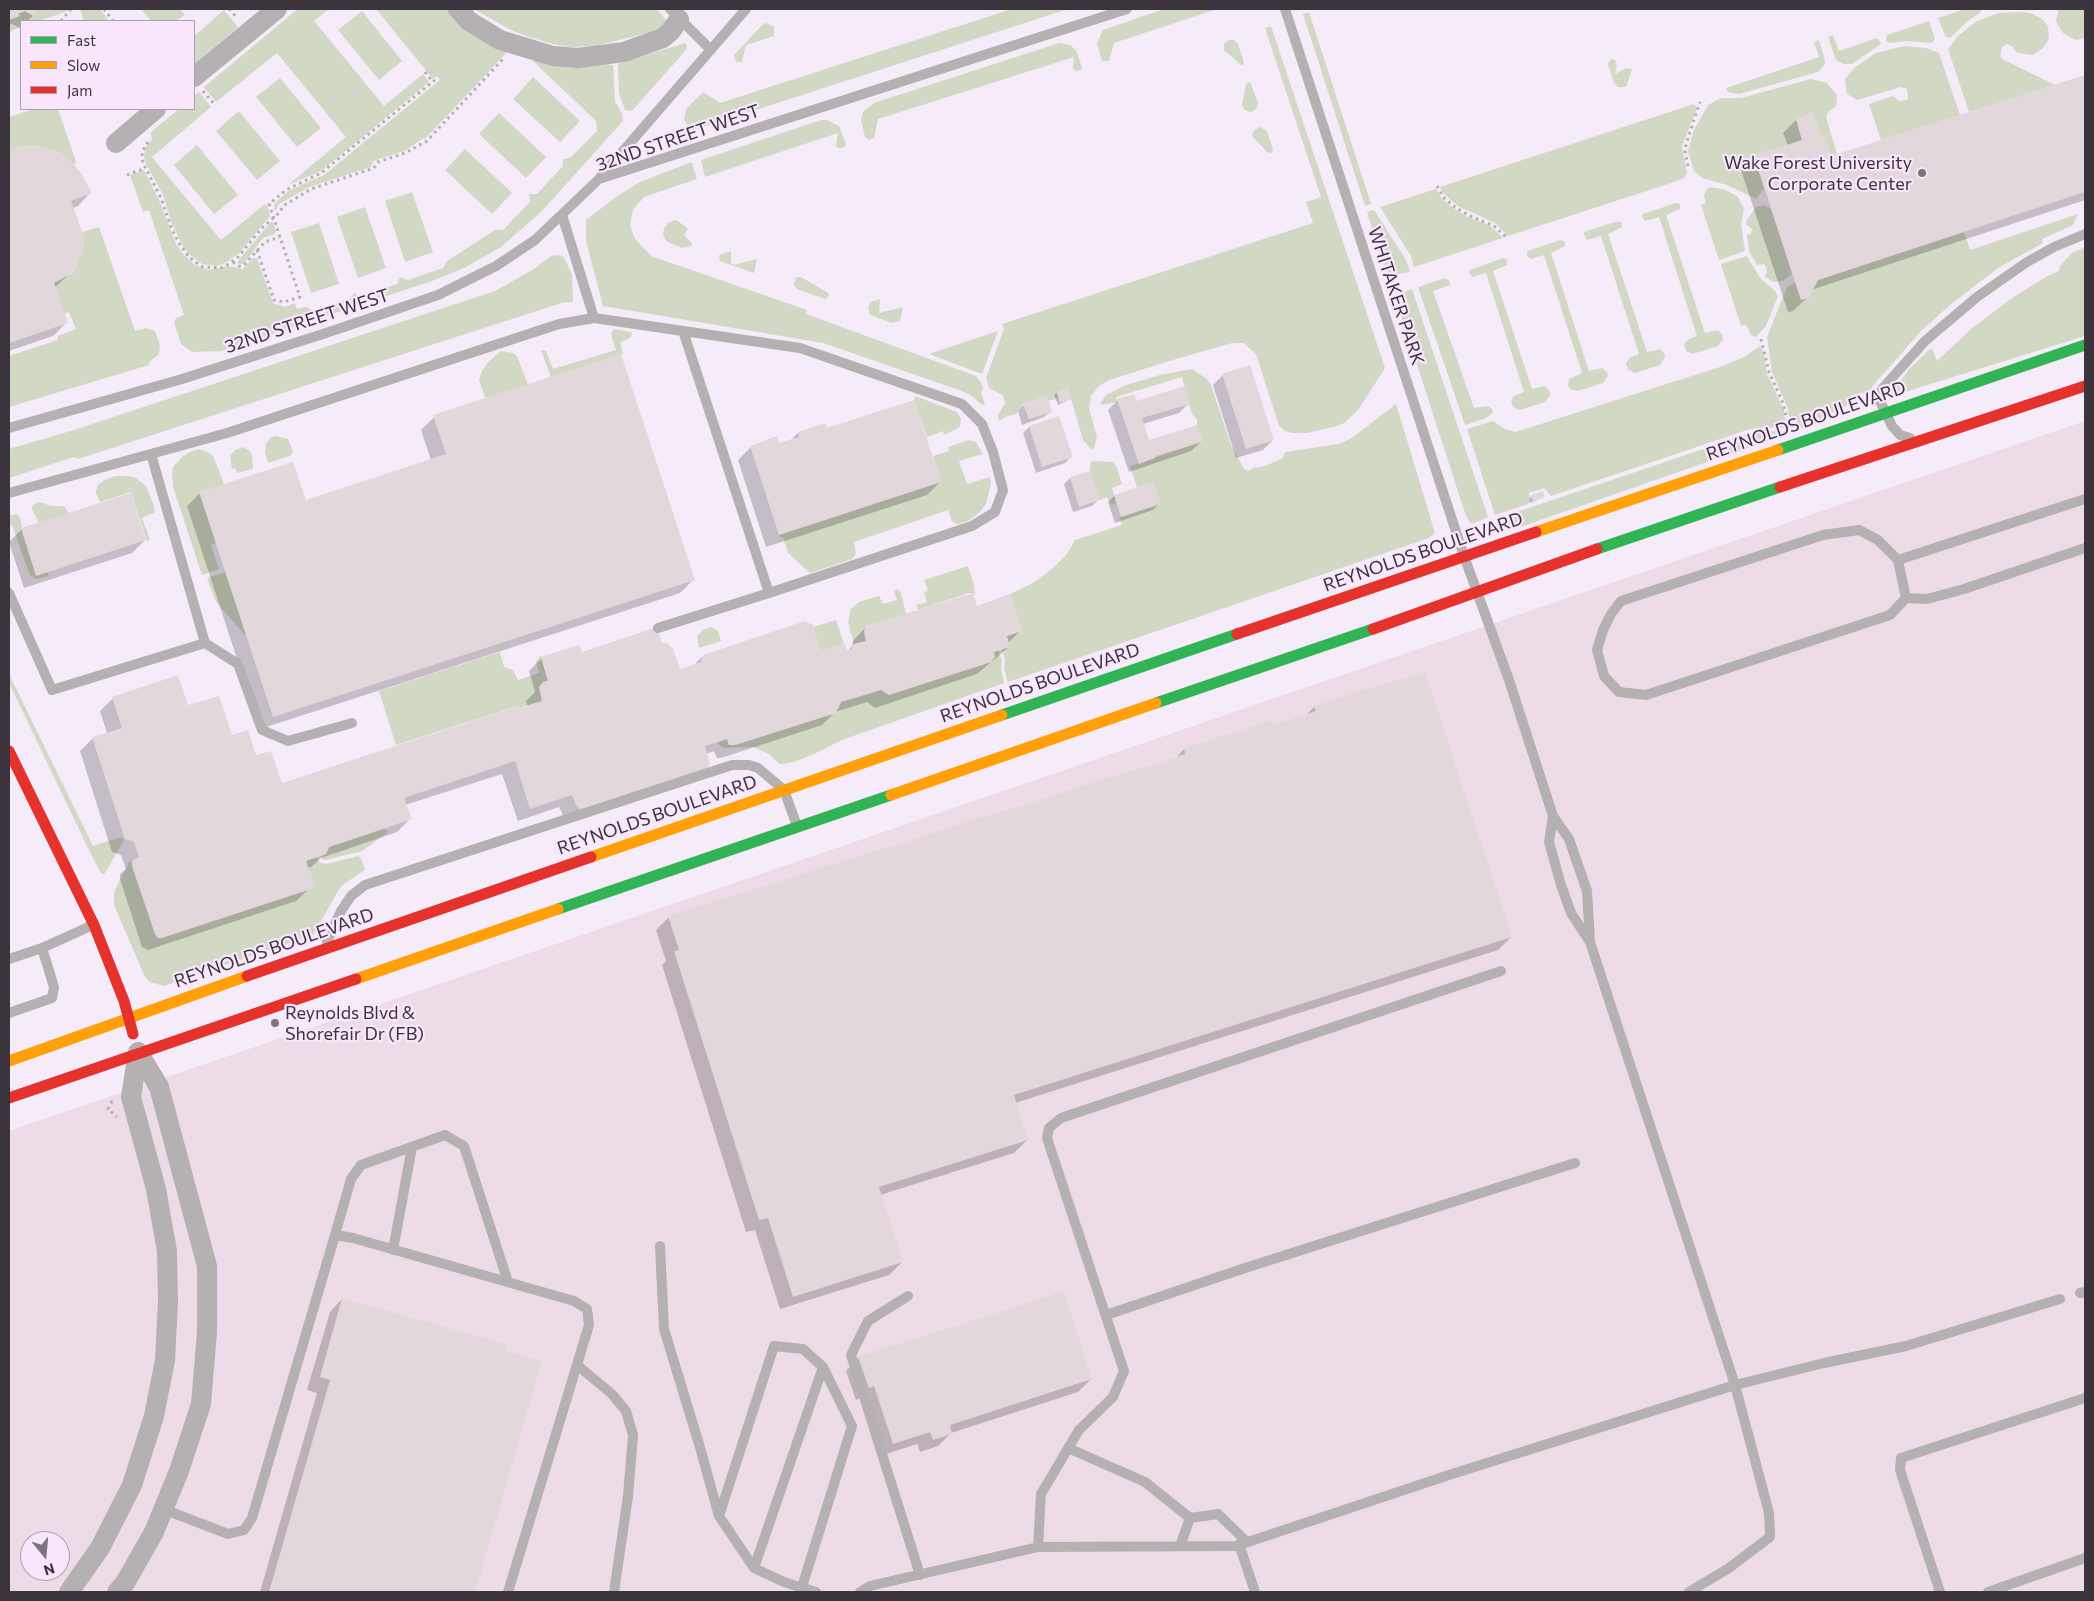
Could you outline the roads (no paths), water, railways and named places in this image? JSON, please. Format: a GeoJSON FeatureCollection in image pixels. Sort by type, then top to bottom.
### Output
{"type":"FeatureCollection","features":[{"type":"Feature","properties":{"kind":"main road","name":"REYNOLDS BOULEVARD"},"geometry":{"type":"LineString","coordinates":[[9,1061],[412,918],[1464,556],[1643,497],[2085,345]]}},
{"type":"Feature","properties":{"kind":"main road"},"geometry":{"type":"LineString","coordinates":[[9,1098],[138,1052],[1477,593],[1637,535],[2085,386]]}},
{"type":"Feature","properties":{"kind":"main road"},"geometry":{"type":"LineString","coordinates":[[9,750],[94,925],[124,1001],[138,1052]]}},
{"type":"Feature","properties":{"kind":"street"},"geometry":{"type":"LineString","coordinates":[[195,76],[277,9]]}},
{"type":"Feature","properties":{"kind":"street"},"geometry":{"type":"LineString","coordinates":[[458,9],[469,21],[500,40],[553,56],[578,58],[624,52],[663,38],[671,31],[674,14]]}},
{"type":"Feature","properties":{"kind":"street"},"geometry":{"type":"LineString","coordinates":[[116,142],[155,110]]}},
{"type":"Feature","properties":{"kind":"street"},"geometry":{"type":"LineString","coordinates":[[117,1592],[125,1583],[154,1532],[179,1471],[200,1404],[207,1332],[207,1266],[159,1088],[138,1052]]}},
{"type":"Feature","properties":{"kind":"street"},"geometry":{"type":"LineString","coordinates":[[69,1592],[100,1548],[132,1485],[154,1416],[165,1360],[168,1301],[167,1251],[156,1189],[131,1097],[138,1052]]}},
{"type":"Feature","properties":{"kind":"lane"},"geometry":{"type":"LineString","coordinates":[[598,180],[746,9]]}},
{"type":"Feature","properties":{"kind":"lane","name":"32ND STREET WEST"},"geometry":{"type":"LineString","coordinates":[[9,428],[182,379],[438,295],[478,276],[516,254],[535,240],[598,180],[1127,9]]}},
{"type":"Feature","properties":{"kind":"lane","name":"WHITAKER PARK"},"geometry":{"type":"LineString","coordinates":[[1286,9],[1464,556],[1509,680],[1553,816]]}},
{"type":"Feature","properties":{"kind":"lane"},"geometry":{"type":"LineString","coordinates":[[674,14],[712,50]]}},
{"type":"Feature","properties":{"kind":"lane"},"geometry":{"type":"LineString","coordinates":[[562,215],[594,318]]}},
{"type":"Feature","properties":{"kind":"lane"},"geometry":{"type":"LineString","coordinates":[[1923,440],[1900,435],[1892,426],[1880,401],[1882,389],[1947,321],[2001,279],[2054,247],[2085,234]]}},
{"type":"Feature","properties":{"kind":"lane"},"geometry":{"type":"LineString","coordinates":[[9,493],[227,433],[559,324],[594,318],[800,348],[962,404],[982,424],[993,452],[1003,490],[995,512],[972,526],[658,628]]}},
{"type":"Feature","properties":{"kind":"lane"},"geometry":{"type":"LineString","coordinates":[[683,331],[769,593]]}},
{"type":"Feature","properties":{"kind":"lane"},"geometry":{"type":"LineString","coordinates":[[151,454],[204,643],[238,664],[262,730],[288,741],[352,723]]}},
{"type":"Feature","properties":{"kind":"lane"},"geometry":{"type":"LineString","coordinates":[[1898,560],[2085,499]]}},
{"type":"Feature","properties":{"kind":"lane"},"geometry":{"type":"LineString","coordinates":[[1906,598],[1898,560],[1878,540],[1859,530],[1823,536],[1621,600],[1603,630],[1597,650],[1604,676],[1619,692],[1646,695],[1890,615],[1906,598],[1927,599],[2085,548]]}},
{"type":"Feature","properties":{"kind":"lane"},"geometry":{"type":"LineString","coordinates":[[9,593],[52,690],[204,643]]}},
{"type":"Feature","properties":{"kind":"lane"},"geometry":{"type":"LineString","coordinates":[[324,950],[346,903],[357,890],[365,885],[732,765],[749,765],[758,768],[784,790],[798,827]]}},
{"type":"Feature","properties":{"kind":"lane"},"geometry":{"type":"LineString","coordinates":[[1553,816],[1549,842],[1561,885],[1571,913],[1590,942]]}},
{"type":"Feature","properties":{"kind":"lane"},"geometry":{"type":"LineString","coordinates":[[1553,816],[1569,840],[1587,891],[1590,942],[1735,1385],[1768,1513],[1770,1537],[1729,1568],[1689,1592]]}},
{"type":"Feature","properties":{"kind":"lane"},"geometry":{"type":"LineString","coordinates":[[9,959],[42,948],[94,925]]}},
{"type":"Feature","properties":{"kind":"lane"},"geometry":{"type":"LineString","coordinates":[[9,1013],[52,998],[54,987],[42,948]]}},
{"type":"Feature","properties":{"kind":"lane"},"geometry":{"type":"LineString","coordinates":[[1038,1547],[1041,1494],[1079,1430],[1113,1397],[1124,1371],[1047,1138],[1049,1128],[1061,1118],[1501,971]]}},
{"type":"Feature","properties":{"kind":"lane"},"geometry":{"type":"LineString","coordinates":[[163,1508],[228,1534],[244,1530],[252,1518],[351,1179],[361,1165],[445,1135],[464,1146],[508,1282]]}},
{"type":"Feature","properties":{"kind":"lane"},"geometry":{"type":"LineString","coordinates":[[392,1250],[412,1147]]}},
{"type":"Feature","properties":{"kind":"lane"},"geometry":{"type":"LineString","coordinates":[[1106,1315],[1245,1268],[1576,1163]]}},
{"type":"Feature","properties":{"kind":"lane"},"geometry":{"type":"LineString","coordinates":[[335,1235],[574,1301],[587,1309],[589,1325],[508,1592]]}},
{"type":"Feature","properties":{"kind":"lane"},"geometry":{"type":"LineString","coordinates":[[660,1246],[664,1329],[699,1444],[718,1516],[754,1568],[784,1582],[816,1592]]}},
{"type":"Feature","properties":{"kind":"lane"},"geometry":{"type":"LineString","coordinates":[[908,1296],[868,1321],[852,1355],[920,1575]]}},
{"type":"Feature","properties":{"kind":"lane"},"geometry":{"type":"LineString","coordinates":[[860,1592],[870,1586],[1038,1547],[1180,1546],[1243,1543],[1452,1474],[1735,1385],[1824,1363],[1906,1346],[2060,1298]]}},
{"type":"Feature","properties":{"kind":"lane"},"geometry":{"type":"LineString","coordinates":[[718,1516],[774,1346],[802,1349],[823,1367],[852,1426],[802,1587]]}},
{"type":"Feature","properties":{"kind":"lane"},"geometry":{"type":"LineString","coordinates":[[577,1365],[612,1394],[626,1411],[633,1435],[628,1496],[614,1592]]}},
{"type":"Feature","properties":{"kind":"lane"},"geometry":{"type":"LineString","coordinates":[[754,1568],[823,1367]]}},
{"type":"Feature","properties":{"kind":"lane"},"geometry":{"type":"LineString","coordinates":[[1940,1592],[1900,1470],[1902,1458],[2085,1398]]}},
{"type":"Feature","properties":{"kind":"lane"},"geometry":{"type":"LineString","coordinates":[[1068,1448],[1145,1482],[1190,1518],[1218,1514],[1243,1543],[1255,1592]]}},
{"type":"Feature","properties":{"kind":"lane"},"geometry":{"type":"LineString","coordinates":[[1180,1546],[1190,1518]]}},
{"type":"Feature","properties":{"kind":"lane"},"geometry":{"type":"LineString","coordinates":[[1988,1592],[2085,1558]]}},
{"type":"Feature","properties":{"kind":"place","name":"Wake Forest University Corporate Center"},"geometry":{"type":"Point","coordinates":[1922,173]}},
{"type":"Feature","properties":{"kind":"place","name":"Reynolds Blvd & Shorefair Dr (FB)"},"geometry":{"type":"Point","coordinates":[275,1023]}}]}
